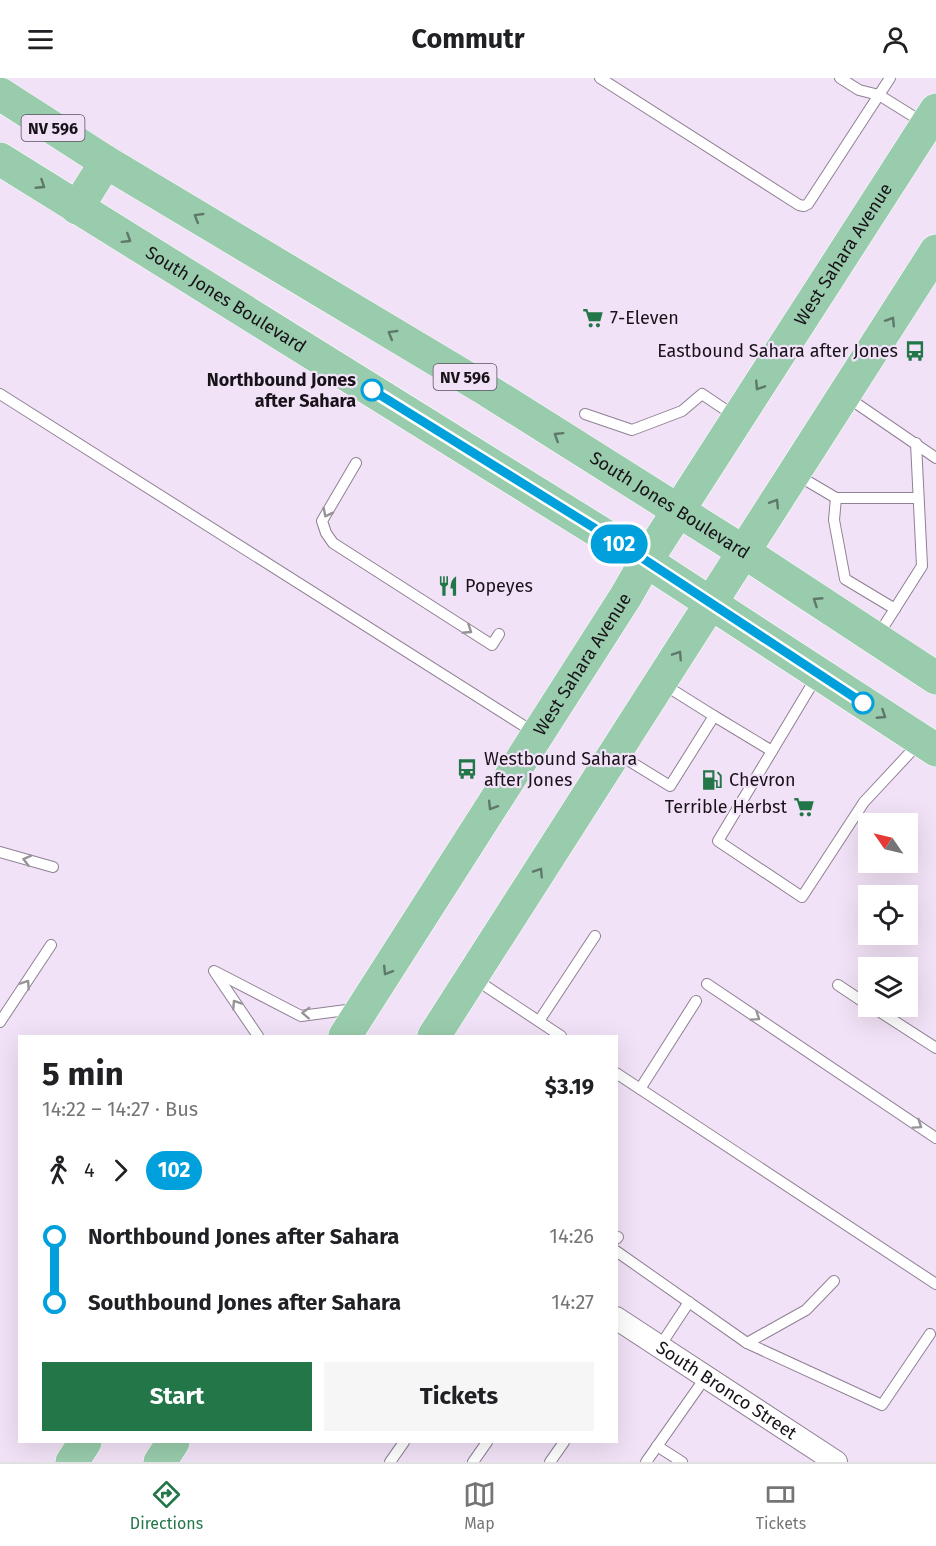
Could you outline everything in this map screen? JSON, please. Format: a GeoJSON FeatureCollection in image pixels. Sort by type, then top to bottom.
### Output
{"type":"FeatureCollection","features":[{"type":"Feature","properties":{"kind":"main road","name":"South Jones Boulevard"},"geometry":{"type":"LineString","coordinates":[[0,94],[106,162],[482,387],[744,552],[936,678]]}},
{"type":"Feature","properties":{"kind":"main road","name":"West Sahara Avenue"},"geometry":{"type":"LineString","coordinates":[[346,1035],[646,561],[931,118]]}},
{"type":"Feature","properties":{"kind":"main road","name":"South Jones Boulevard"},"geometry":{"type":"LineString","coordinates":[[0,159],[646,561],[929,745]]}},
{"type":"Feature","properties":{"kind":"main road"},"geometry":{"type":"LineString","coordinates":[[77,208],[106,162]]}},
{"type":"Feature","properties":{"kind":"main road"},"geometry":{"type":"LineString","coordinates":[[435,1035],[934,257]]}},
{"type":"Feature","properties":{"kind":"main road"},"geometry":{"type":"LineString","coordinates":[[72,1462],[84,1443]]}},
{"type":"Feature","properties":{"kind":"main road"},"geometry":{"type":"LineString","coordinates":[[160,1462],[172,1443]]}},
{"type":"Feature","properties":{"kind":"street","name":"South Bronco Street"},"geometry":{"type":"LineString","coordinates":[[618,1319],[836,1462]]}},
{"type":"Feature","properties":{"kind":"lane"},"geometry":{"type":"LineString","coordinates":[[600,78],[799,205],[804,206],[808,204],[890,78]]}},
{"type":"Feature","properties":{"kind":"lane"},"geometry":{"type":"LineString","coordinates":[[840,78],[860,90],[879,95],[931,118]]}},
{"type":"Feature","properties":{"kind":"lane"},"geometry":{"type":"LineString","coordinates":[[0,394],[537,735]]}},
{"type":"Feature","properties":{"kind":"lane"},"geometry":{"type":"LineString","coordinates":[[585,414],[632,430],[682,411],[702,394],[738,419]]}},
{"type":"Feature","properties":{"kind":"lane"},"geometry":{"type":"LineString","coordinates":[[844,395],[936,458]]}},
{"type":"Feature","properties":{"kind":"lane"},"geometry":{"type":"LineString","coordinates":[[875,639],[922,566],[916,444]]}},
{"type":"Feature","properties":{"kind":"lane"},"geometry":{"type":"LineString","coordinates":[[356,463],[322,521],[333,543],[492,645],[499,634]]}},
{"type":"Feature","properties":{"kind":"lane"},"geometry":{"type":"LineString","coordinates":[[794,473],[836,498],[918,498]]}},
{"type":"Feature","properties":{"kind":"lane"},"geometry":{"type":"LineString","coordinates":[[836,498],[834,520],[845,579],[895,609]]}},
{"type":"Feature","properties":{"kind":"lane"},"geometry":{"type":"LineString","coordinates":[[818,674],[718,841],[802,897],[864,802],[929,745]]}},
{"type":"Feature","properties":{"kind":"lane"},"geometry":{"type":"LineString","coordinates":[[660,682],[772,751]]}},
{"type":"Feature","properties":{"kind":"lane"},"geometry":{"type":"LineString","coordinates":[[615,752],[670,786],[714,716]]}},
{"type":"Feature","properties":{"kind":"lane"},"geometry":{"type":"LineString","coordinates":[[0,852],[53,867]]}},
{"type":"Feature","properties":{"kind":"lane"},"geometry":{"type":"LineString","coordinates":[[538,1022],[595,936]]}},
{"type":"Feature","properties":{"kind":"lane"},"geometry":{"type":"LineString","coordinates":[[0,1022],[51,945]]}},
{"type":"Feature","properties":{"kind":"lane"},"geometry":{"type":"LineString","coordinates":[[257,1035],[214,971],[301,1016],[364,1008]]}},
{"type":"Feature","properties":{"kind":"lane"},"geometry":{"type":"LineString","coordinates":[[472,977],[559,1035]]}},
{"type":"Feature","properties":{"kind":"lane"},"geometry":{"type":"LineString","coordinates":[[707,984],[936,1138]]}},
{"type":"Feature","properties":{"kind":"lane"},"geometry":{"type":"LineString","coordinates":[[838,985],[858,998]]}},
{"type":"Feature","properties":{"kind":"lane"},"geometry":{"type":"LineString","coordinates":[[640,1089],[696,1001]]}},
{"type":"Feature","properties":{"kind":"lane"},"geometry":{"type":"LineString","coordinates":[[887,1017],[936,1048]]}},
{"type":"Feature","properties":{"kind":"lane"},"geometry":{"type":"LineString","coordinates":[[618,1074],[936,1284]]}},
{"type":"Feature","properties":{"kind":"lane"},"geometry":{"type":"LineString","coordinates":[[618,1252],[747,1343],[882,1404],[930,1334]]}},
{"type":"Feature","properties":{"kind":"lane"},"geometry":{"type":"LineString","coordinates":[[747,1343],[806,1310],[834,1281]]}},
{"type":"Feature","properties":{"kind":"lane"},"geometry":{"type":"LineString","coordinates":[[660,1346],[689,1302]]}},
{"type":"Feature","properties":{"kind":"lane"},"geometry":{"type":"LineString","coordinates":[[646,1462],[705,1378]]}},
{"type":"Feature","properties":{"kind":"lane"},"geometry":{"type":"LineString","coordinates":[[390,1462],[403,1443]]}},
{"type":"Feature","properties":{"kind":"lane"},"geometry":{"type":"LineString","coordinates":[[473,1462],[486,1443]]}},
{"type":"Feature","properties":{"kind":"lane"},"geometry":{"type":"LineString","coordinates":[[550,1462],[563,1443]]}},
{"type":"Feature","properties":{"kind":"lane"},"geometry":{"type":"LineString","coordinates":[[657,1446],[682,1462]]}},
{"type":"Feature","properties":{"kind":"bus line","name":"102"},"geometry":{"type":"LineString","coordinates":[[372,390],[633,552],[863,703]]}},
{"type":"Feature","properties":{"kind":"place","name":"7-Eleven"},"geometry":{"type":"Point","coordinates":[593,318]}},
{"type":"Feature","properties":{"kind":"place","name":"Eastbound Sahara after Jones"},"geometry":{"type":"Point","coordinates":[915,351]}},
{"type":"Feature","properties":{"kind":"place","name":"Northbound Jones after Sahara"},"geometry":{"type":"Point","coordinates":[372,390]}},
{"type":"Feature","properties":{"kind":"place","name":"Popeyes"},"geometry":{"type":"Point","coordinates":[448,586]}},
{"type":"Feature","properties":{"kind":"place","name":"Westbound Sahara after Jones"},"geometry":{"type":"Point","coordinates":[467,769]}},
{"type":"Feature","properties":{"kind":"place","name":"Chevron"},"geometry":{"type":"Point","coordinates":[712,780]}},
{"type":"Feature","properties":{"kind":"place","name":"Terrible Herbst"},"geometry":{"type":"Point","coordinates":[804,807]}}]}
